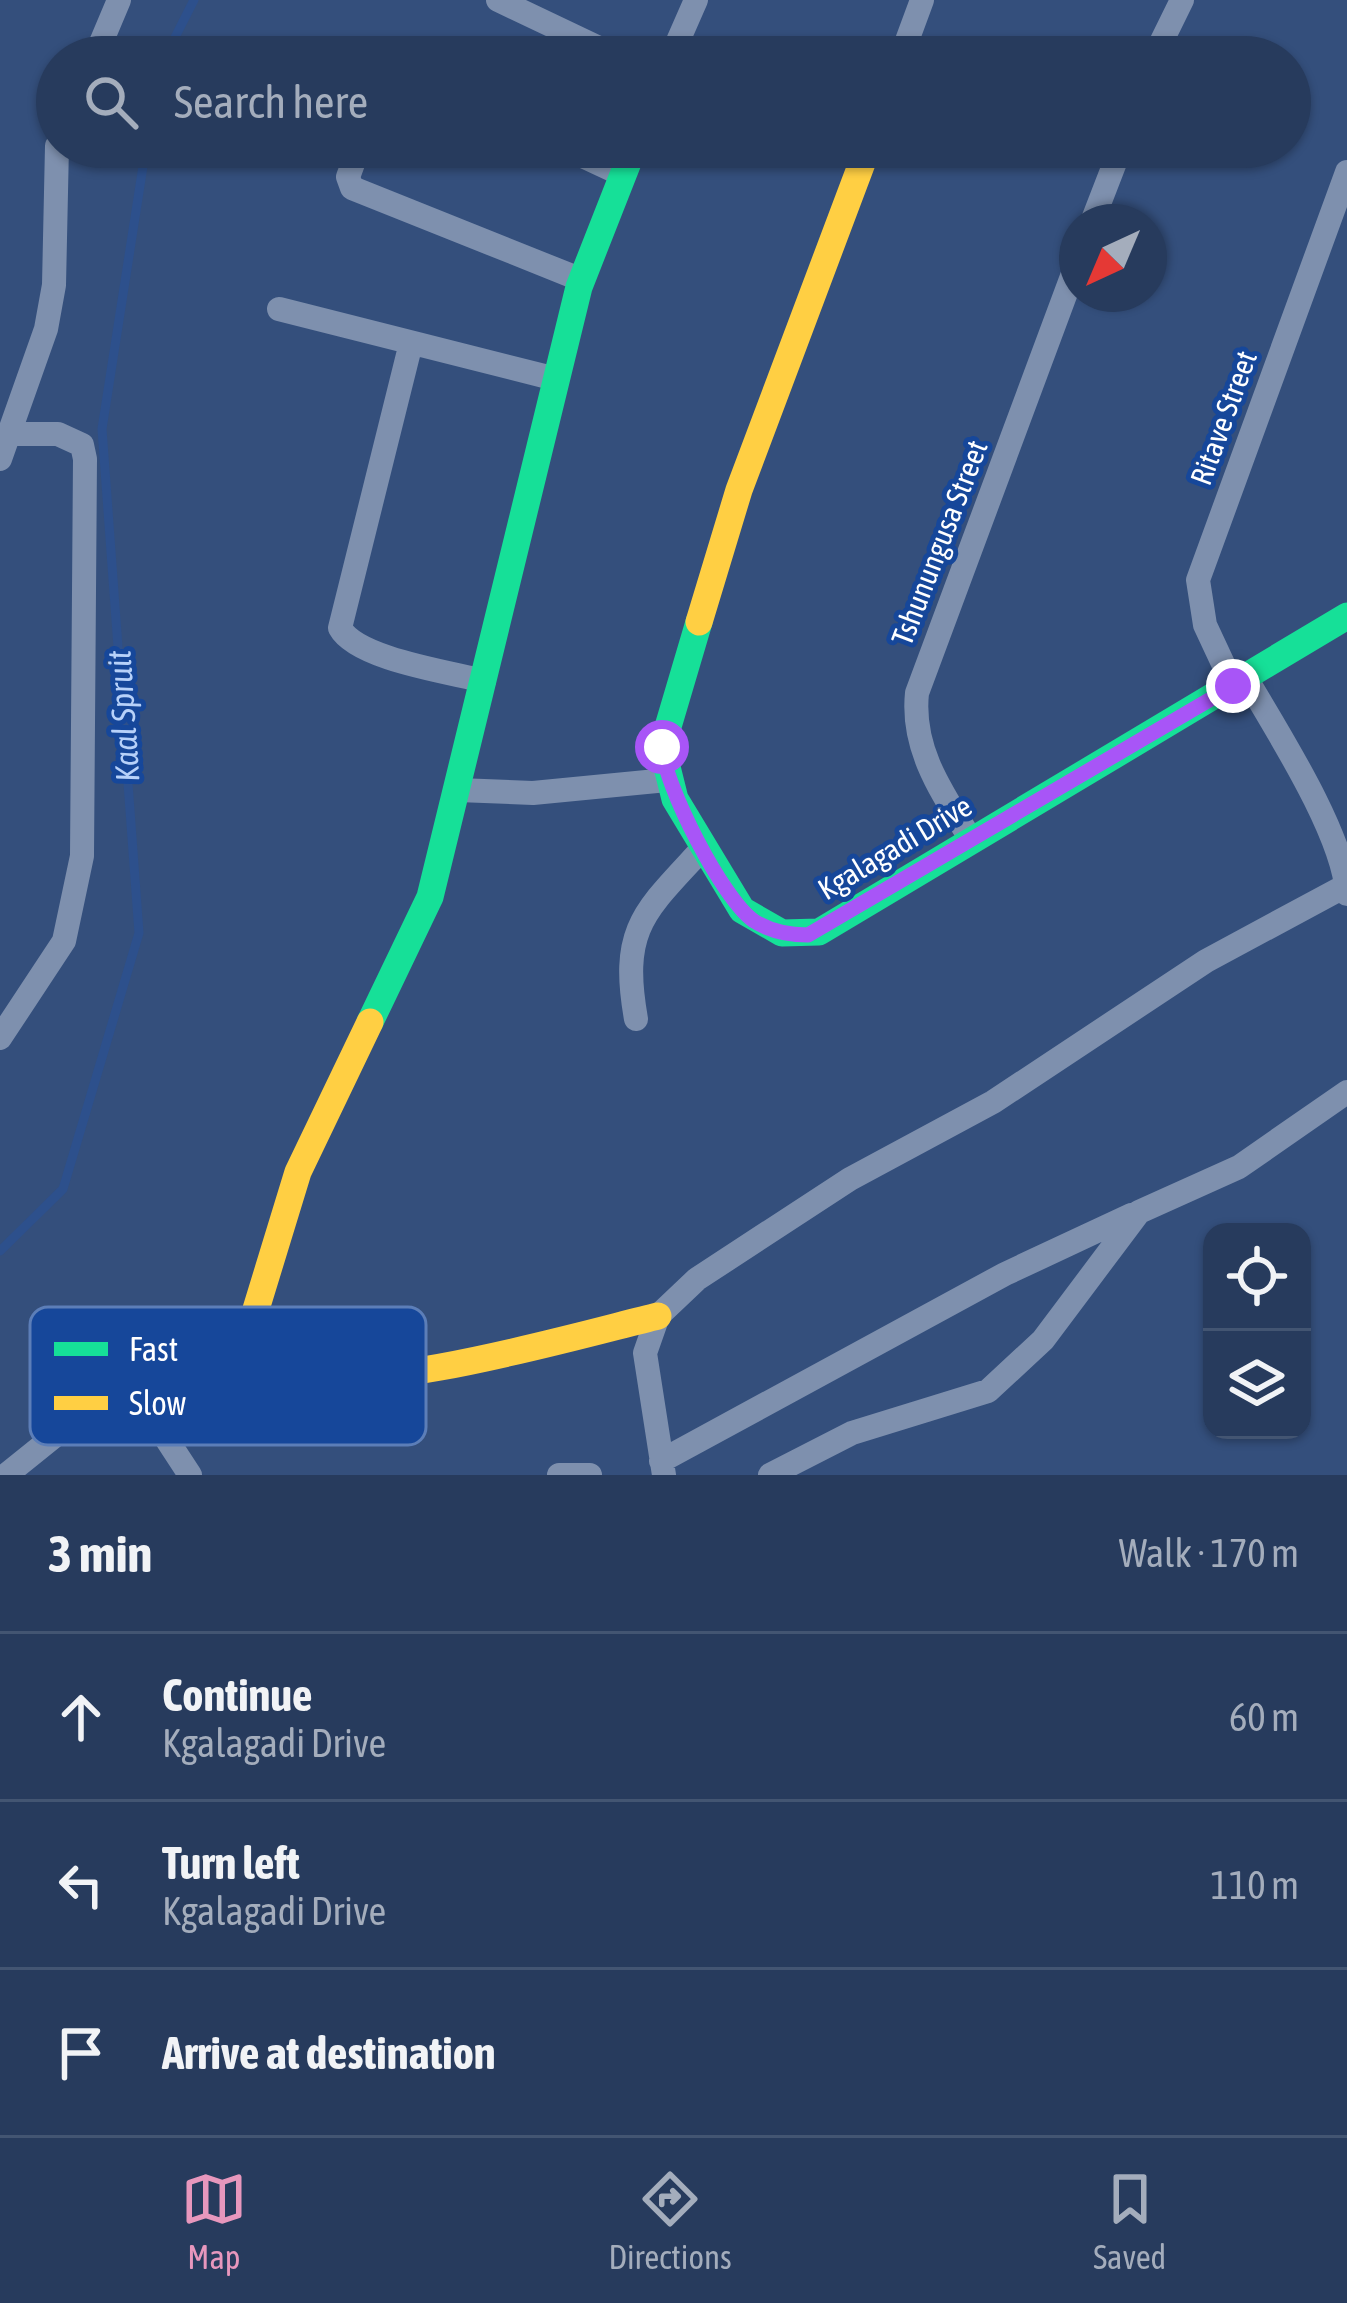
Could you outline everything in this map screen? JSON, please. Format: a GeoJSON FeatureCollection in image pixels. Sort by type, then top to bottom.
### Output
{"type":"FeatureCollection","features":[{"type":"Feature","properties":{"kind":"street"},"geometry":{"type":"LineString","coordinates":[[103,36],[118,0]]}},
{"type":"Feature","properties":{"kind":"street"},"geometry":{"type":"LineString","coordinates":[[498,0],[574,36]]}},
{"type":"Feature","properties":{"kind":"street"},"geometry":{"type":"LineString","coordinates":[[680,36],[696,0]]}},
{"type":"Feature","properties":{"kind":"street"},"geometry":{"type":"LineString","coordinates":[[909,36],[922,0]]}},
{"type":"Feature","properties":{"kind":"street"},"geometry":{"type":"LineString","coordinates":[[1164,36],[1182,0]]}},
{"type":"Feature","properties":{"kind":"street"},"geometry":{"type":"LineString","coordinates":[[0,459],[46,329],[54,285],[57,168]]}},
{"type":"Feature","properties":{"kind":"street"},"geometry":{"type":"LineString","coordinates":[[351,168],[348,177],[352,188],[582,280]]}},
{"type":"Feature","properties":{"kind":"street"},"geometry":{"type":"LineString","coordinates":[[607,168],[622,175]]}},
{"type":"Feature","properties":{"kind":"street"},"geometry":{"type":"LineString","coordinates":[[257,1307],[298,1172],[426,908],[582,280],[625,168]]}},
{"type":"Feature","properties":{"kind":"street"},"geometry":{"type":"LineString","coordinates":[[458,790],[533,793],[667,781],[662,747],[702,605],[739,490],[860,168]]}},
{"type":"Feature","properties":{"kind":"street"},"geometry":{"type":"LineString","coordinates":[[1099,204],[1112,168]]}},
{"type":"Feature","properties":{"kind":"street","name":"Ritave Street"},"geometry":{"type":"LineString","coordinates":[[1347,172],[1198,580],[1204,625],[1298,769],[1347,894]]}},
{"type":"Feature","properties":{"kind":"street"},"geometry":{"type":"LineString","coordinates":[[280,309],[556,380]]}},
{"type":"Feature","properties":{"kind":"street","name":"Tshunungusa Street"},"geometry":{"type":"LineString","coordinates":[[972,841],[926,764],[916,726],[917,693],[1059,311]]}},
{"type":"Feature","properties":{"kind":"street"},"geometry":{"type":"LineString","coordinates":[[411,343],[340,628],[346,638],[370,651],[484,681]]}},
{"type":"Feature","properties":{"kind":"street"},"geometry":{"type":"LineString","coordinates":[[0,1038],[64,941],[82,856],[84,455],[82,445],[69,436],[7,434]]}},
{"type":"Feature","properties":{"kind":"street","name":"Kgalagadi Drive"},"geometry":{"type":"LineString","coordinates":[[667,781],[703,848],[752,919],[782,933],[808,935],[1347,616]]}},
{"type":"Feature","properties":{"kind":"street"},"geometry":{"type":"LineString","coordinates":[[637,1019],[628,974],[636,934],[661,893],[703,848]]}},
{"type":"Feature","properties":{"kind":"street"},"geometry":{"type":"LineString","coordinates":[[1346,885],[1206,961],[993,1102],[850,1179],[697,1279],[658,1316],[649,1333],[645,1377],[663,1468],[1005,1274],[1239,1167],[1347,1092]]}},
{"type":"Feature","properties":{"kind":"street"},"geometry":{"type":"LineString","coordinates":[[770,1475],[852,1433],[960,1403],[1002,1381],[1043,1340],[1138,1212]]}},
{"type":"Feature","properties":{"kind":"street"},"geometry":{"type":"LineString","coordinates":[[426,1364],[658,1316]]}},
{"type":"Feature","properties":{"kind":"street"},"geometry":{"type":"LineString","coordinates":[[6,1475],[43,1445]]}},
{"type":"Feature","properties":{"kind":"street"},"geometry":{"type":"LineString","coordinates":[[170,1445],[190,1475]]}},
{"type":"Feature","properties":{"kind":"street"},"geometry":{"type":"LineString","coordinates":[[559,1475],[590,1475]]}},
{"type":"Feature","properties":{"kind":"waterway","name":"Kaal Spruit"},"geometry":{"type":"LineString","coordinates":[[176,36],[194,0]]}},
{"type":"Feature","properties":{"kind":"waterway","name":"Kaal Spruit"},"geometry":{"type":"LineString","coordinates":[[0,1251],[63,1189],[139,933],[102,429],[143,168]]}},
{"type":"Feature","properties":{"kind":"traffic: fast"},"geometry":{"type":"LineString","coordinates":[[370,1022],[430,897],[579,287],[626,168]]}},
{"type":"Feature","properties":{"kind":"traffic: fast"},"geometry":{"type":"LineString","coordinates":[[699,622],[662,747],[675,799],[742,910],[782,933],[819,932],[1347,616]]}},
{"type":"Feature","properties":{"kind":"traffic: slow"},"geometry":{"type":"LineString","coordinates":[[699,622],[739,490],[860,168]]}},
{"type":"Feature","properties":{"kind":"traffic: slow"},"geometry":{"type":"LineString","coordinates":[[257,1307],[298,1172],[370,1022]]}},
{"type":"Feature","properties":{"kind":"traffic: slow"},"geometry":{"type":"LineString","coordinates":[[426,1369],[658,1316]]}},
{"type":"Feature","properties":{"kind":"route"},"geometry":{"type":"LineString","coordinates":[[662,747],[675,799],[742,910],[782,933],[808,935],[861,909],[1233,686]]}}]}
